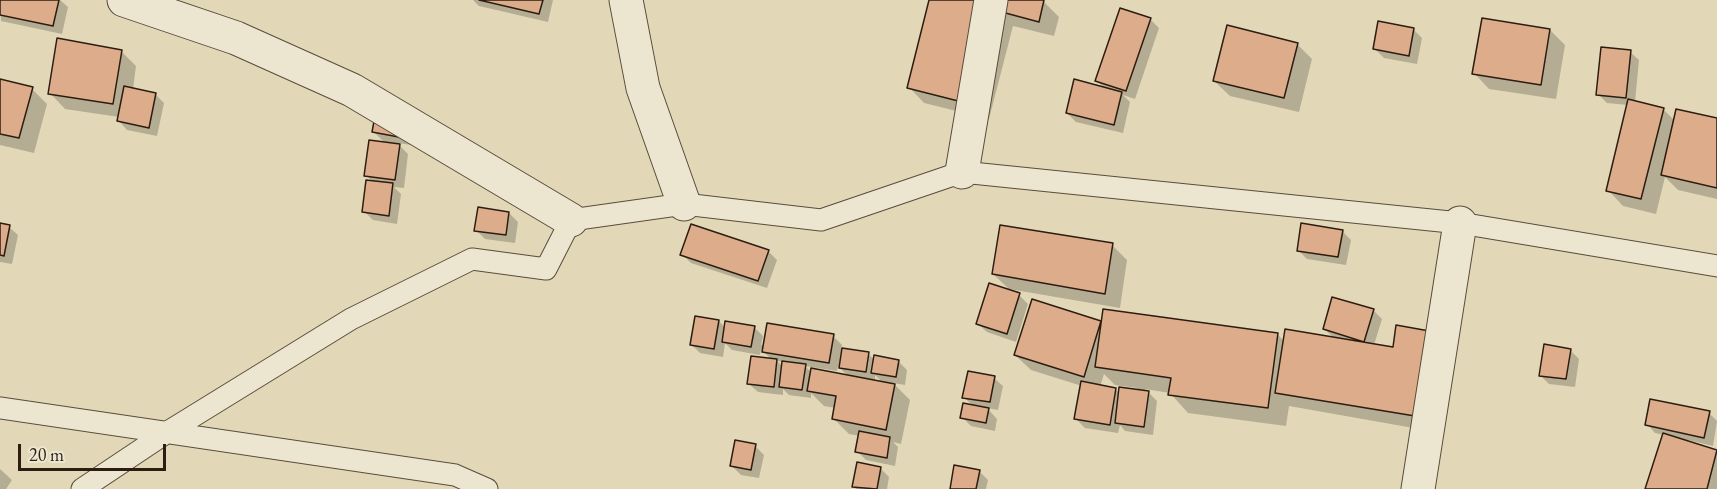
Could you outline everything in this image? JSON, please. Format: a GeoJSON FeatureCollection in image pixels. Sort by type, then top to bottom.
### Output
{"type":"FeatureCollection","features":[{"type":"Feature","properties":{"kind":"street"},"geometry":{"type":"LineString","coordinates":[[124,0],[236,38],[352,90],[571,220]]}},
{"type":"Feature","properties":{"kind":"street"},"geometry":{"type":"LineString","coordinates":[[626,0],[643,88],[684,204]]}},
{"type":"Feature","properties":{"kind":"street"},"geometry":{"type":"LineString","coordinates":[[962,172],[991,0]]}},
{"type":"Feature","properties":{"kind":"street"},"geometry":{"type":"LineString","coordinates":[[1418,489],[1460,223]]}},
{"type":"Feature","properties":{"kind":"lane"},"geometry":{"type":"LineString","coordinates":[[82,489],[166,433],[351,319],[472,259],[546,269],[571,220],[684,204],[821,220],[962,172],[1460,223],[1717,266]]}},
{"type":"Feature","properties":{"kind":"lane"},"geometry":{"type":"LineString","coordinates":[[0,408],[455,476],[487,489]]}},
{"type":"Feature","properties":{"kind":"building"},"geometry":{"type":"Polygon","coordinates":[[[0,0],[59,0],[53,26],[0,15],[0,0]]]}},
{"type":"Feature","properties":{"kind":"building"},"geometry":{"type":"Polygon","coordinates":[[[479,0],[543,0],[539,14],[479,0]]]}},
{"type":"Feature","properties":{"kind":"building"},"geometry":{"type":"Polygon","coordinates":[[[929,0],[1044,0],[1039,22],[998,11],[974,105],[907,88],[929,0]]]}},
{"type":"Feature","properties":{"kind":"building"},"geometry":{"type":"Polygon","coordinates":[[[1120,8],[1151,18],[1126,91],[1095,81],[1120,8]]]}},
{"type":"Feature","properties":{"kind":"building"},"geometry":{"type":"Polygon","coordinates":[[[1482,18],[1550,29],[1541,85],[1472,74],[1482,18]]]}},
{"type":"Feature","properties":{"kind":"building"},"geometry":{"type":"Polygon","coordinates":[[[1378,21],[1414,28],[1409,56],[1373,49],[1378,21]]]}},
{"type":"Feature","properties":{"kind":"building"},"geometry":{"type":"Polygon","coordinates":[[[1227,25],[1298,43],[1284,98],[1213,81],[1227,25]]]}},
{"type":"Feature","properties":{"kind":"building"},"geometry":{"type":"Polygon","coordinates":[[[57,38],[122,50],[113,104],[48,94],[57,38]]]}},
{"type":"Feature","properties":{"kind":"building"},"geometry":{"type":"Polygon","coordinates":[[[1601,47],[1631,50],[1626,98],[1596,95],[1601,47]]]}},
{"type":"Feature","properties":{"kind":"building"},"geometry":{"type":"Polygon","coordinates":[[[0,79],[33,87],[19,138],[0,134],[0,79]]]}},
{"type":"Feature","properties":{"kind":"building"},"geometry":{"type":"Polygon","coordinates":[[[1074,79],[1122,92],[1114,125],[1066,113],[1074,79]]]}},
{"type":"Feature","properties":{"kind":"building"},"geometry":{"type":"Polygon","coordinates":[[[124,86],[156,93],[149,128],[117,121],[124,86]]]}},
{"type":"Feature","properties":{"kind":"building"},"geometry":{"type":"Polygon","coordinates":[[[1628,99],[1664,108],[1641,199],[1606,191],[1628,99]]]}},
{"type":"Feature","properties":{"kind":"building"},"geometry":{"type":"Polygon","coordinates":[[[377,105],[404,138],[372,132],[377,105]]]}},
{"type":"Feature","properties":{"kind":"building"},"geometry":{"type":"Polygon","coordinates":[[[1676,109],[1717,118],[1717,188],[1661,175],[1676,109]]]}},
{"type":"Feature","properties":{"kind":"building"},"geometry":{"type":"Polygon","coordinates":[[[369,140],[400,144],[395,180],[364,176],[369,140]]]}},
{"type":"Feature","properties":{"kind":"building"},"geometry":{"type":"Polygon","coordinates":[[[366,180],[393,183],[389,216],[362,212],[366,180]]]}},
{"type":"Feature","properties":{"kind":"building"},"geometry":{"type":"Polygon","coordinates":[[[478,207],[509,212],[506,235],[474,231],[478,207]]]}},
{"type":"Feature","properties":{"kind":"building"},"geometry":{"type":"Polygon","coordinates":[[[0,223],[10,225],[4,256],[0,255],[0,223]]]}},
{"type":"Feature","properties":{"kind":"building"},"geometry":{"type":"Polygon","coordinates":[[[1301,223],[1343,230],[1338,257],[1297,251],[1301,223]]]}},
{"type":"Feature","properties":{"kind":"building"},"geometry":{"type":"Polygon","coordinates":[[[691,224],[769,250],[758,281],[680,255],[691,224]]]}},
{"type":"Feature","properties":{"kind":"building"},"geometry":{"type":"Polygon","coordinates":[[[1000,225],[1113,243],[1105,294],[992,274],[1000,225]]]}},
{"type":"Feature","properties":{"kind":"building"},"geometry":{"type":"Polygon","coordinates":[[[989,283],[1020,293],[1007,334],[976,324],[989,283]]]}},
{"type":"Feature","properties":{"kind":"building"},"geometry":{"type":"Polygon","coordinates":[[[1332,297],[1374,309],[1364,342],[1323,329],[1332,297]]]}},
{"type":"Feature","properties":{"kind":"building"},"geometry":{"type":"Polygon","coordinates":[[[1032,299],[1101,321],[1084,377],[1014,355],[1032,299]]]}},
{"type":"Feature","properties":{"kind":"building"},"geometry":{"type":"Polygon","coordinates":[[[1103,309],[1278,333],[1268,408],[1168,395],[1171,378],[1095,367],[1103,309]]]}},
{"type":"Feature","properties":{"kind":"building"},"geometry":{"type":"Polygon","coordinates":[[[695,316],[719,320],[714,349],[690,345],[695,316]]]}},
{"type":"Feature","properties":{"kind":"building"},"geometry":{"type":"Polygon","coordinates":[[[725,321],[755,326],[751,347],[722,342],[725,321]]]}},
{"type":"Feature","properties":{"kind":"building"},"geometry":{"type":"Polygon","coordinates":[[[767,323],[834,334],[829,363],[762,352],[767,323]]]}},
{"type":"Feature","properties":{"kind":"building"},"geometry":{"type":"Polygon","coordinates":[[[1396,325],[1435,332],[1421,417],[1275,393],[1285,329],[1393,347],[1396,325]]]}},
{"type":"Feature","properties":{"kind":"building"},"geometry":{"type":"Polygon","coordinates":[[[1544,344],[1571,349],[1566,379],[1539,376],[1544,344]]]}},
{"type":"Feature","properties":{"kind":"building"},"geometry":{"type":"Polygon","coordinates":[[[842,348],[869,352],[866,372],[839,368],[842,348]]]}},
{"type":"Feature","properties":{"kind":"building"},"geometry":{"type":"Polygon","coordinates":[[[874,355],[899,360],[896,377],[871,373],[874,355]]]}},
{"type":"Feature","properties":{"kind":"building"},"geometry":{"type":"Polygon","coordinates":[[[751,356],[777,359],[774,387],[747,384],[751,356]]]}},
{"type":"Feature","properties":{"kind":"building"},"geometry":{"type":"Polygon","coordinates":[[[782,361],[806,364],[802,390],[779,387],[782,361]]]}},
{"type":"Feature","properties":{"kind":"building"},"geometry":{"type":"Polygon","coordinates":[[[811,368],[895,384],[886,430],[832,419],[836,396],[807,391],[811,368]]]}},
{"type":"Feature","properties":{"kind":"building"},"geometry":{"type":"Polygon","coordinates":[[[968,371],[995,376],[990,402],[962,398],[968,371]]]}},
{"type":"Feature","properties":{"kind":"building"},"geometry":{"type":"Polygon","coordinates":[[[1081,381],[1116,388],[1110,425],[1074,419],[1081,381]]]}},
{"type":"Feature","properties":{"kind":"building"},"geometry":{"type":"Polygon","coordinates":[[[1119,387],[1149,391],[1144,427],[1115,423],[1119,387]]]}},
{"type":"Feature","properties":{"kind":"building"},"geometry":{"type":"Polygon","coordinates":[[[1650,399],[1710,411],[1704,438],[1645,425],[1650,399]]]}},
{"type":"Feature","properties":{"kind":"building"},"geometry":{"type":"Polygon","coordinates":[[[963,403],[989,408],[986,423],[960,418],[963,403]]]}},
{"type":"Feature","properties":{"kind":"building"},"geometry":{"type":"Polygon","coordinates":[[[859,431],[890,437],[887,458],[855,452],[859,431]]]}},
{"type":"Feature","properties":{"kind":"building"},"geometry":{"type":"Polygon","coordinates":[[[1663,433],[1717,450],[1707,489],[1645,489],[1663,433]]]}},
{"type":"Feature","properties":{"kind":"building"},"geometry":{"type":"Polygon","coordinates":[[[735,440],[756,444],[751,470],[730,466],[735,440]]]}},
{"type":"Feature","properties":{"kind":"building"},"geometry":{"type":"Polygon","coordinates":[[[857,462],[881,467],[877,489],[852,487],[857,462]]]}},
{"type":"Feature","properties":{"kind":"building"},"geometry":{"type":"Polygon","coordinates":[[[954,465],[980,470],[976,489],[950,489],[954,465]]]}}]}
